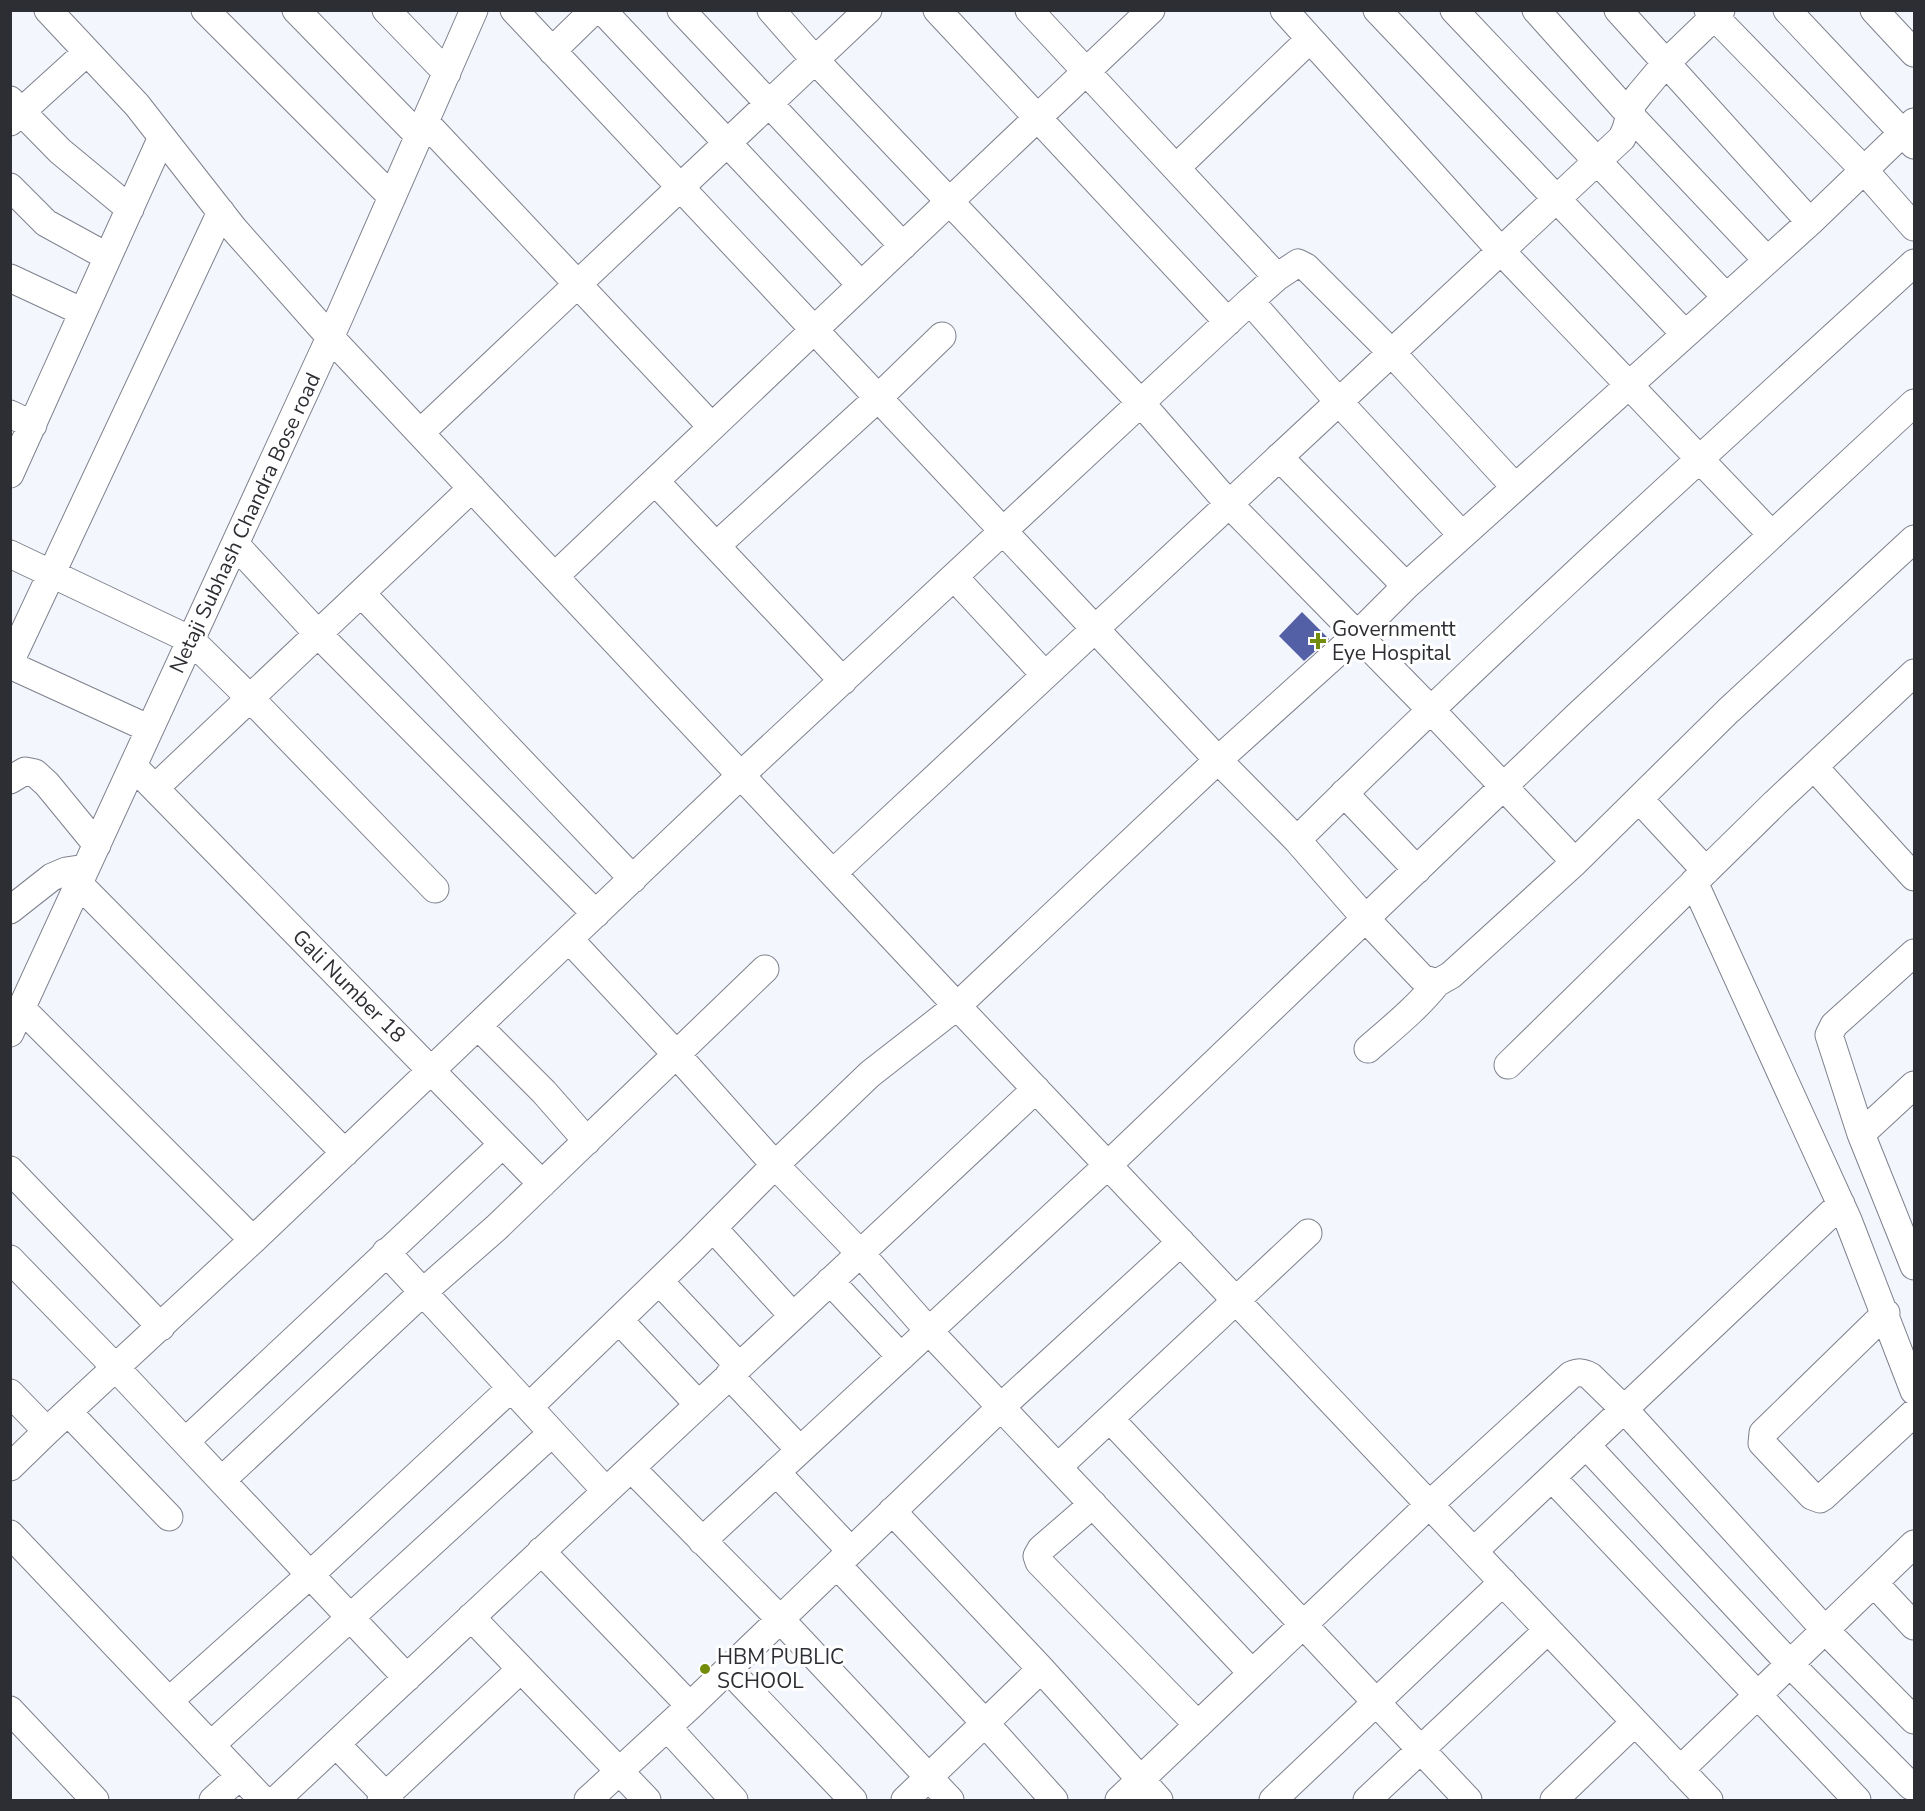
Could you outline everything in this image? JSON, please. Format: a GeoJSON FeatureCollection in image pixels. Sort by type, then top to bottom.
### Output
{"type":"FeatureCollection","features":[{"type":"Feature","properties":{"kind":"street"},"geometry":{"type":"LineString","coordinates":[[48,10],[137,105],[221,212],[330,337],[957,1006],[1709,1800]]}},
{"type":"Feature","properties":{"kind":"street"},"geometry":{"type":"LineString","coordinates":[[205,10],[392,196]]}},
{"type":"Feature","properties":{"kind":"street"},"geometry":{"type":"LineString","coordinates":[[296,10],[422,129],[577,285],[712,427]]}},
{"type":"Feature","properties":{"kind":"street"},"geometry":{"type":"LineString","coordinates":[[386,10],[447,73]]}},
{"type":"Feature","properties":{"kind":"street"},"geometry":{"type":"LineString","coordinates":[[514,10],[1218,760],[1296,840],[1422,978],[1437,982]]}},
{"type":"Feature","properties":{"kind":"street"},"geometry":{"type":"LineString","coordinates":[[552,51],[594,10]]}},
{"type":"Feature","properties":{"kind":"street"},"geometry":{"type":"LineString","coordinates":[[602,10],[861,285]]}},
{"type":"Feature","properties":{"kind":"street"},"geometry":{"type":"LineString","coordinates":[[681,10],[903,246]]}},
{"type":"Feature","properties":{"kind":"street"},"geometry":{"type":"LineString","coordinates":[[771,10],[815,60],[1141,403],[1228,503],[1358,634],[1575,862]]}},
{"type":"Feature","properties":{"kind":"street"},"geometry":{"type":"LineString","coordinates":[[420,433],[868,10]]}},
{"type":"Feature","properties":{"kind":"street"},"geometry":{"type":"LineString","coordinates":[[937,10],[1228,322]]}},
{"type":"Feature","properties":{"kind":"street"},"geometry":{"type":"LineString","coordinates":[[555,576],[1151,10]]}},
{"type":"Feature","properties":{"kind":"street"},"geometry":{"type":"LineString","coordinates":[[1284,10],[1501,251],[1772,535]]}},
{"type":"Feature","properties":{"kind":"street"},"geometry":{"type":"LineString","coordinates":[[1377,10],[1685,334]]}},
{"type":"Feature","properties":{"kind":"street"},"geometry":{"type":"LineString","coordinates":[[1454,10],[1726,297]]}},
{"type":"Feature","properties":{"kind":"street"},"geometry":{"type":"LineString","coordinates":[[1536,10],[1630,115],[1767,260]]}},
{"type":"Feature","properties":{"kind":"street"},"geometry":{"type":"LineString","coordinates":[[1618,10],[1810,222]]}},
{"type":"Feature","properties":{"kind":"street"},"geometry":{"type":"LineString","coordinates":[[169,1701],[310,1574],[520,1397],[619,1320],[870,1074],[957,1006],[1218,760],[1358,634],[1406,586],[1810,222],[1864,170],[1911,133],[1787,10]]}},
{"type":"Feature","properties":{"kind":"street"},"geometry":{"type":"LineString","coordinates":[[1874,10],[1914,53]]}},
{"type":"Feature","properties":{"kind":"street","name":"Netaji Subhash Chandra Bose road"},"geometry":{"type":"LineString","coordinates":[[10,1033],[330,337],[474,11]]}},
{"type":"Feature","properties":{"kind":"street"},"geometry":{"type":"LineString","coordinates":[[833,873],[1622,138],[1633,103],[1666,63],[1714,13],[1864,170],[1914,227]]}},
{"type":"Feature","properties":{"kind":"street"},"geometry":{"type":"LineString","coordinates":[[1038,14],[1086,72],[1277,277]]}},
{"type":"Feature","properties":{"kind":"street"},"geometry":{"type":"LineString","coordinates":[[1176,168],[1310,39]]}},
{"type":"Feature","properties":{"kind":"street"},"geometry":{"type":"LineString","coordinates":[[87,52],[14,111],[130,209]]}},
{"type":"Feature","properties":{"kind":"street"},"geometry":{"type":"LineString","coordinates":[[10,474],[22,420],[83,312],[162,137]]}},
{"type":"Feature","properties":{"kind":"street"},"geometry":{"type":"LineString","coordinates":[[10,187],[46,223],[108,257]]}},
{"type":"Feature","properties":{"kind":"street"},"geometry":{"type":"LineString","coordinates":[[150,729],[10,664],[221,212]]}},
{"type":"Feature","properties":{"kind":"street"},"geometry":{"type":"LineString","coordinates":[[10,1467],[253,1240],[741,776],[1250,301],[1277,277],[1298,263],[1306,267],[1391,352],[1515,487]]}},
{"type":"Feature","properties":{"kind":"street"},"geometry":{"type":"LineString","coordinates":[[1296,840],[1430,709],[1914,263]]}},
{"type":"Feature","properties":{"kind":"street"},"geometry":{"type":"LineString","coordinates":[[10,278],[83,312]]}},
{"type":"Feature","properties":{"kind":"street"},"geometry":{"type":"LineString","coordinates":[[1250,301],[1338,401],[1462,535]]}},
{"type":"Feature","properties":{"kind":"street"},"geometry":{"type":"LineString","coordinates":[[716,546],[878,398],[942,336]]}},
{"type":"Feature","properties":{"kind":"street"},"geometry":{"type":"LineString","coordinates":[[702,1541],[1108,1165],[1504,786],[1914,403]]}},
{"type":"Feature","properties":{"kind":"street"},"geometry":{"type":"LineString","coordinates":[[1279,457],[1406,586]]}},
{"type":"Feature","properties":{"kind":"street"},"geometry":{"type":"LineString","coordinates":[[655,481],[843,681]]}},
{"type":"Feature","properties":{"kind":"street"},"geometry":{"type":"LineString","coordinates":[[155,788],[472,488]]}},
{"type":"Feature","properties":{"kind":"street"},"geometry":{"type":"LineString","coordinates":[[1368,1049],[1426,996],[1437,982],[1451,975],[1575,862],[1728,711],[1914,539]]}},
{"type":"Feature","properties":{"kind":"street"},"geometry":{"type":"LineString","coordinates":[[235,544],[318,634],[596,914]]}},
{"type":"Feature","properties":{"kind":"street"},"geometry":{"type":"LineString","coordinates":[[10,554],[191,640],[435,889]]}},
{"type":"Feature","properties":{"kind":"street"},"geometry":{"type":"LineString","coordinates":[[954,577],[1045,675]]}},
{"type":"Feature","properties":{"kind":"street"},"geometry":{"type":"LineString","coordinates":[[361,593],[633,879]]}},
{"type":"Feature","properties":{"kind":"street"},"geometry":{"type":"LineString","coordinates":[[1508,1065],[1700,876],[1914,673]]}},
{"type":"Feature","properties":{"kind":"street","name":"Gali Number 18"},"geometry":{"type":"LineString","coordinates":[[133,766],[542,1184]]}},
{"type":"Feature","properties":{"kind":"street"},"geometry":{"type":"LineString","coordinates":[[1814,767],[1914,877]]}},
{"type":"Feature","properties":{"kind":"street"},"geometry":{"type":"LineString","coordinates":[[10,780],[25,771],[35,772],[47,784],[87,866],[345,1153]]}},
{"type":"Feature","properties":{"kind":"street"},"geometry":{"type":"LineString","coordinates":[[1344,793],[1417,870]]}},
{"type":"Feature","properties":{"kind":"street"},"geometry":{"type":"LineString","coordinates":[[1639,799],[1700,876],[1841,1204],[1886,1313],[1914,1391]]}},
{"type":"Feature","properties":{"kind":"street"},"geometry":{"type":"LineString","coordinates":[[10,910],[52,877],[87,866]]}},
{"type":"Feature","properties":{"kind":"street"},"geometry":{"type":"LineString","coordinates":[[569,939],[775,1165],[860,1253],[929,1331],[1252,1673]]}},
{"type":"Feature","properties":{"kind":"street"},"geometry":{"type":"LineString","coordinates":[[1914,953],[1834,1025],[1829,1035],[1861,1134],[1914,1266]]}},
{"type":"Feature","properties":{"kind":"street"},"geometry":{"type":"LineString","coordinates":[[222,1480],[423,1292],[496,1228],[765,969]]}},
{"type":"Feature","properties":{"kind":"street"},"geometry":{"type":"LineString","coordinates":[[22,1009],[253,1240]]}},
{"type":"Feature","properties":{"kind":"street"},"geometry":{"type":"LineString","coordinates":[[478,1026],[544,1092],[587,1141]]}},
{"type":"Feature","properties":{"kind":"street"},"geometry":{"type":"LineString","coordinates":[[1861,1134],[1914,1085]]}},
{"type":"Feature","properties":{"kind":"street"},"geometry":{"type":"LineString","coordinates":[[276,1800],[1036,1089]]}},
{"type":"Feature","properties":{"kind":"street"},"geometry":{"type":"LineString","coordinates":[[186,1442],[503,1144]]}},
{"type":"Feature","properties":{"kind":"street"},"geometry":{"type":"LineString","coordinates":[[10,1170],[160,1327]]}},
{"type":"Feature","properties":{"kind":"street"},"geometry":{"type":"LineString","coordinates":[[1474,1551],[1841,1204]]}},
{"type":"Feature","properties":{"kind":"street"},"geometry":{"type":"LineString","coordinates":[[712,1228],[793,1316]]}},
{"type":"Feature","properties":{"kind":"street"},"geometry":{"type":"LineString","coordinates":[[1058,1467],[1308,1233]]}},
{"type":"Feature","properties":{"kind":"street"},"geometry":{"type":"LineString","coordinates":[[588,1800],[690,1706],[1001,1407],[1181,1242]]}},
{"type":"Feature","properties":{"kind":"street"},"geometry":{"type":"LineString","coordinates":[[386,1252],[606,1491]]}},
{"type":"Feature","properties":{"kind":"street"},"geometry":{"type":"LineString","coordinates":[[10,1259],[116,1368],[407,1678]]}},
{"type":"Feature","properties":{"kind":"street"},"geometry":{"type":"LineString","coordinates":[[659,1281],[800,1450]]}},
{"type":"Feature","properties":{"kind":"street"},"geometry":{"type":"LineString","coordinates":[[830,1281],[901,1357]]}},
{"type":"Feature","properties":{"kind":"street"},"geometry":{"type":"LineString","coordinates":[[1886,1313],[1763,1433],[1762,1443],[1812,1496],[1820,1499],[1914,1413]]}},
{"type":"Feature","properties":{"kind":"street"},"geometry":{"type":"LineString","coordinates":[[619,1320],[698,1404]]}},
{"type":"Feature","properties":{"kind":"street"},"geometry":{"type":"LineString","coordinates":[[1119,1800],[1430,1504],[1571,1375],[1578,1372],[1584,1373],[1624,1409],[1825,1630],[1914,1720]]}},
{"type":"Feature","properties":{"kind":"street"},"geometry":{"type":"LineString","coordinates":[[10,1393],[47,1431]]}},
{"type":"Feature","properties":{"kind":"street"},"geometry":{"type":"LineString","coordinates":[[68,1412],[169,1517]]}},
{"type":"Feature","properties":{"kind":"street"},"geometry":{"type":"LineString","coordinates":[[1110,1419],[1466,1800]]}},
{"type":"Feature","properties":{"kind":"street"},"geometry":{"type":"LineString","coordinates":[[211,1746],[552,1433]]}},
{"type":"Feature","properties":{"kind":"street"},"geometry":{"type":"LineString","coordinates":[[1586,1445],[1907,1790]]}},
{"type":"Feature","properties":{"kind":"street"},"geometry":{"type":"LineString","coordinates":[[631,1467],[780,1619],[950,1800]]}},
{"type":"Feature","properties":{"kind":"street"},"geometry":{"type":"LineString","coordinates":[[776,1472],[844,1558],[1054,1800]]}},
{"type":"Feature","properties":{"kind":"street"},"geometry":{"type":"LineString","coordinates":[[1552,1478],[1857,1800]]}},
{"type":"Feature","properties":{"kind":"street"},"geometry":{"type":"LineString","coordinates":[[1093,1504],[1041,1550],[1037,1556],[1039,1562],[1198,1725]]}},
{"type":"Feature","properties":{"kind":"street"},"geometry":{"type":"LineString","coordinates":[[892,1511],[1041,1669],[1159,1800]]}},
{"type":"Feature","properties":{"kind":"street"},"geometry":{"type":"LineString","coordinates":[[10,1534],[263,1800]]}},
{"type":"Feature","properties":{"kind":"street"},"geometry":{"type":"LineString","coordinates":[[1680,1770],[1914,1544]]}},
{"type":"Feature","properties":{"kind":"street"},"geometry":{"type":"LineString","coordinates":[[541,1551],[690,1706]]}},
{"type":"Feature","properties":{"kind":"street"},"geometry":{"type":"LineString","coordinates":[[1273,1800],[1503,1582]]}},
{"type":"Feature","properties":{"kind":"street"},"geometry":{"type":"LineString","coordinates":[[1874,1583],[1914,1626]]}},
{"type":"Feature","properties":{"kind":"street"},"geometry":{"type":"LineString","coordinates":[[471,1617],[647,1800]]}},
{"type":"Feature","properties":{"kind":"street"},"geometry":{"type":"LineString","coordinates":[[1367,1800],[1548,1630]]}},
{"type":"Feature","properties":{"kind":"street"},"geometry":{"type":"LineString","coordinates":[[336,1744],[386,1799],[521,1669]]}},
{"type":"Feature","properties":{"kind":"street"},"geometry":{"type":"LineString","coordinates":[[728,1669],[853,1800]]}},
{"type":"Feature","properties":{"kind":"street"},"geometry":{"type":"LineString","coordinates":[[905,1800],[1041,1669]]}},
{"type":"Feature","properties":{"kind":"street"},"geometry":{"type":"LineString","coordinates":[[10,1710],[95,1800]]}},
{"type":"Feature","properties":{"kind":"street"},"geometry":{"type":"LineString","coordinates":[[1554,1800],[1635,1722]]}},
{"type":"Feature","properties":{"kind":"street"},"geometry":{"type":"LineString","coordinates":[[667,1726],[734,1800]]}},
{"type":"Feature","properties":{"kind":"street"},"geometry":{"type":"LineString","coordinates":[[213,1800],[240,1776]]}},
{"type":"Feature","properties":{"kind":"building"},"geometry":{"type":"Polygon","coordinates":[[[1302,612],[1329,639],[1304,661],[1279,636],[1302,612]]]}},
{"type":"Feature","properties":{"kind":"place","name":"Governmentt Eye Hospital"},"geometry":{"type":"Point","coordinates":[1318,641]}},
{"type":"Feature","properties":{"kind":"place","name":"HBM PUBLIC SCHOOL"},"geometry":{"type":"Point","coordinates":[705,1669]}}]}
